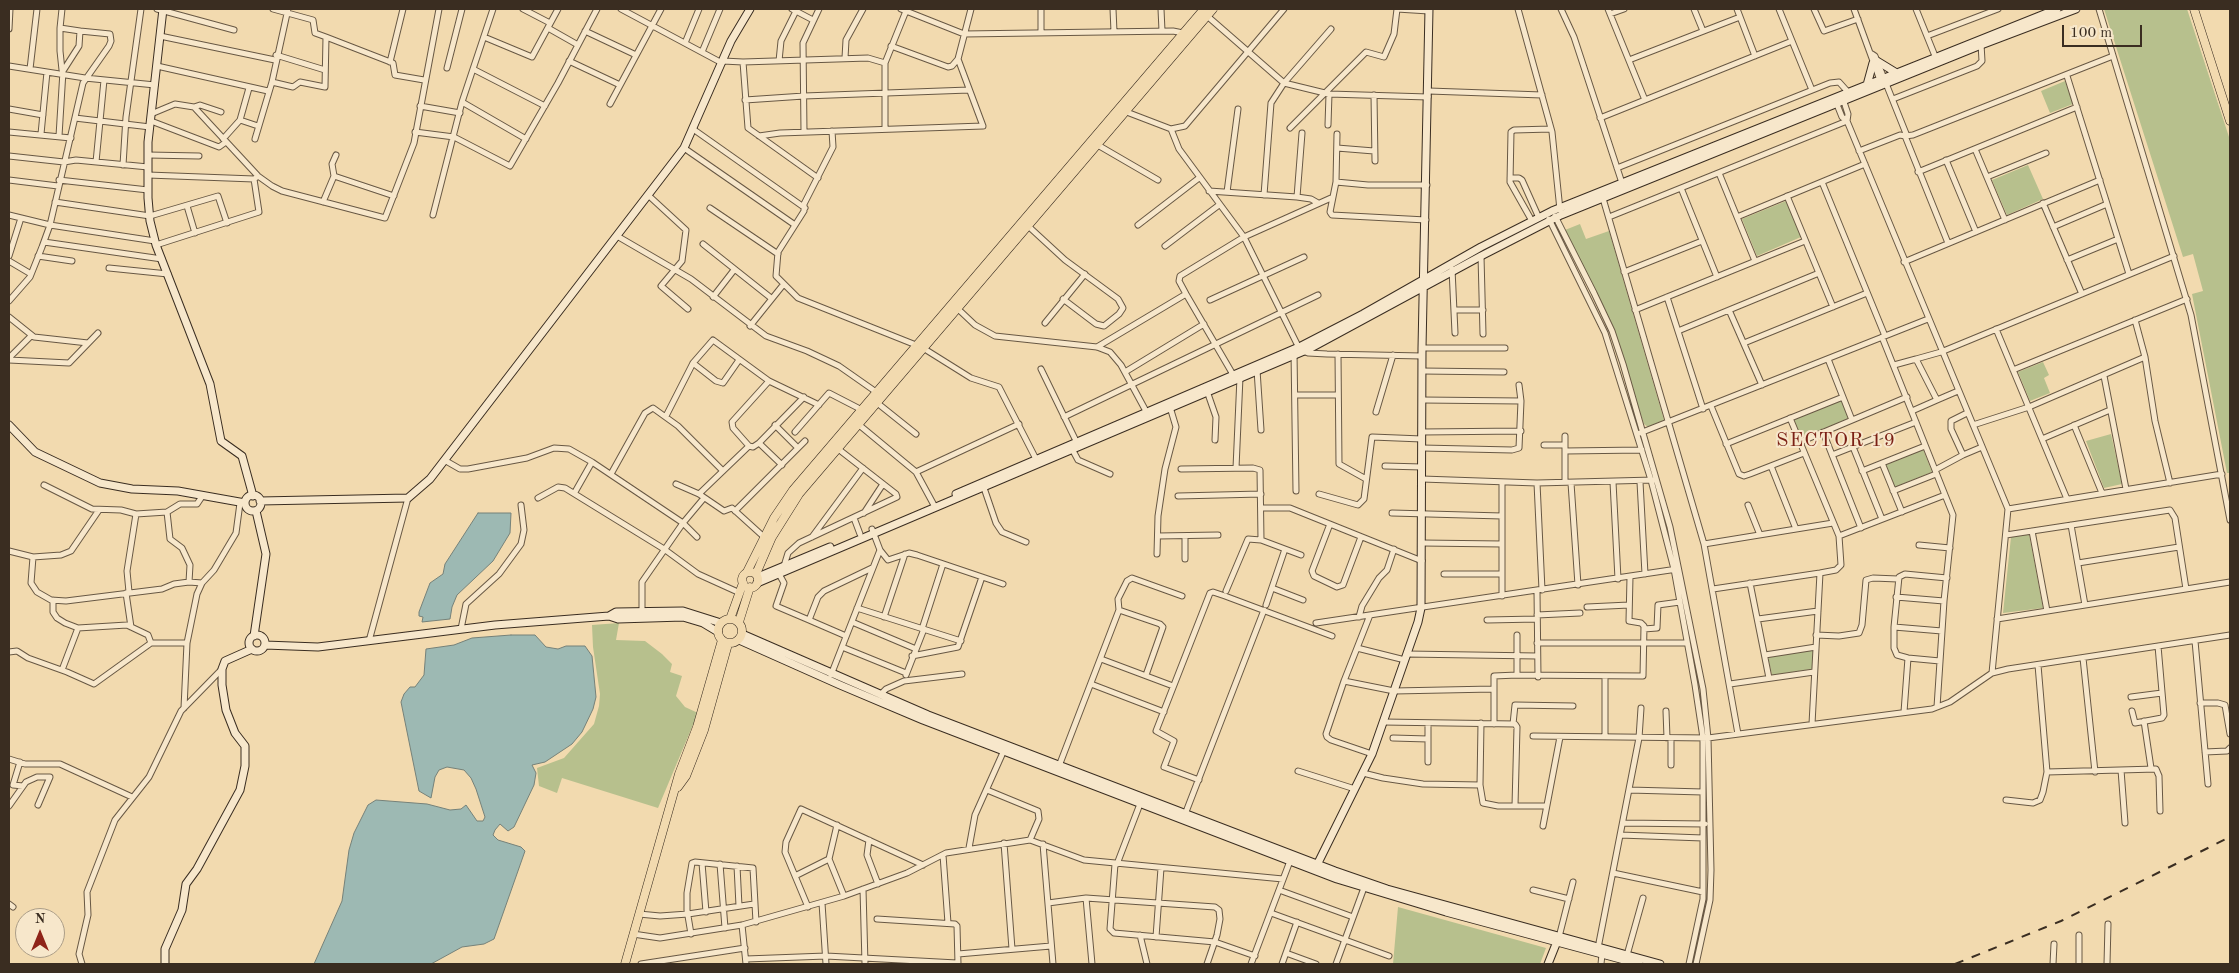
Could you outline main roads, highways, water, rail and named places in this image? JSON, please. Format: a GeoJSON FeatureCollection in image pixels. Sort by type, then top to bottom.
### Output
{"type":"FeatureCollection","features":[{"type":"Feature","properties":{"kind":"main road"},"geometry":{"type":"LineString","coordinates":[[161,9],[148,155],[150,216],[156,243],[210,384],[221,441],[242,456],[253,496],[260,501],[408,498],[430,479],[446,462],[684,148],[731,41],[750,9]]}},
{"type":"Feature","properties":{"kind":"main road"},"geometry":{"type":"LineString","coordinates":[[1213,9],[1204,12],[1183,33],[1172,51],[880,394],[862,410],[793,490],[774,518],[743,577],[753,581],[779,574],[873,531],[1147,413],[1298,351],[1425,279],[1482,256],[1554,215],[1884,82],[2057,9]]}},
{"type":"Feature","properties":{"kind":"main road"},"geometry":{"type":"LineString","coordinates":[[1841,98],[1867,85],[1884,82],[1896,72],[1935,56],[2076,9]]}},
{"type":"Feature","properties":{"kind":"main road"},"geometry":{"type":"LineString","coordinates":[[2194,9],[2230,121]]}},
{"type":"Feature","properties":{"kind":"main road"},"geometry":{"type":"LineString","coordinates":[[1315,867],[1372,754],[1421,608],[1422,352],[1430,10]]}},
{"type":"Feature","properties":{"kind":"main road"},"geometry":{"type":"LineString","coordinates":[[954,306],[1027,226],[1204,12]]}},
{"type":"Feature","properties":{"kind":"main road"},"geometry":{"type":"LineString","coordinates":[[1867,85],[1875,62],[1896,72]]}},
{"type":"Feature","properties":{"kind":"main road"},"geometry":{"type":"LineString","coordinates":[[1147,413],[1170,407],[1298,351],[1424,288],[1452,268],[1535,219],[1554,215]]}},
{"type":"Feature","properties":{"kind":"main road"},"geometry":{"type":"LineString","coordinates":[[741,637],[738,622],[753,581],[782,518],[799,494],[876,402],[880,394]]}},
{"type":"Feature","properties":{"kind":"main road"},"geometry":{"type":"LineString","coordinates":[[9,425],[36,452],[100,483],[132,489],[178,491],[203,495],[243,503],[250,511],[256,510],[260,506],[260,501]]}},
{"type":"Feature","properties":{"kind":"main road"},"geometry":{"type":"LineString","coordinates":[[243,503],[253,496]]}},
{"type":"Feature","properties":{"kind":"main road"},"geometry":{"type":"LineString","coordinates":[[252,648],[250,640],[254,636],[266,554],[256,510]]}},
{"type":"Feature","properties":{"kind":"main road"},"geometry":{"type":"LineString","coordinates":[[730,619],[740,592],[753,581],[860,534],[873,531]]}},
{"type":"Feature","properties":{"kind":"main road"},"geometry":{"type":"LineString","coordinates":[[642,614],[683,611],[721,623],[730,619],[738,622]]}},
{"type":"Feature","properties":{"kind":"main road"},"geometry":{"type":"LineString","coordinates":[[165,964],[165,949],[182,910],[186,884],[197,868],[240,790],[245,766],[245,746],[235,733],[226,710],[222,685],[222,669],[225,661],[252,648],[260,650],[265,645],[318,647],[461,629],[609,616],[616,612],[683,617],[703,623],[718,632],[725,642],[732,644],[741,637]]}},
{"type":"Feature","properties":{"kind":"main road"},"geometry":{"type":"LineString","coordinates":[[718,632],[721,623]]}},
{"type":"Feature","properties":{"kind":"main road"},"geometry":{"type":"LineString","coordinates":[[254,636],[263,638],[265,645]]}},
{"type":"Feature","properties":{"kind":"main road"},"geometry":{"type":"LineString","coordinates":[[741,637],[831,677],[1005,748],[1315,867],[1365,885],[1600,951],[1639,964]]}},
{"type":"Feature","properties":{"kind":"main road"},"geometry":{"type":"LineString","coordinates":[[625,964],[675,792],[686,776],[725,642]]}},
{"type":"Feature","properties":{"kind":"main road"},"geometry":{"type":"LineString","coordinates":[[831,677],[880,695],[1005,748],[1059,766],[1140,804],[1184,817],[1290,861],[1315,867]]}},
{"type":"Feature","properties":{"kind":"main road"},"geometry":{"type":"LineString","coordinates":[[1548,964],[1558,939]]}},
{"type":"Feature","properties":{"kind":"main road"},"geometry":{"type":"LineString","coordinates":[[1600,951],[1627,955],[1660,964]]}},
{"type":"Feature","properties":{"kind":"water"},"geometry":{"type":"Polygon","coordinates":[[[478,513],[511,513],[510,533],[493,561],[457,595],[450,619],[422,622],[423,617],[419,616],[419,612],[430,583],[443,574],[445,564],[478,513]]]}},
{"type":"Feature","properties":{"kind":"water"},"geometry":{"type":"Polygon","coordinates":[[[535,635],[546,647],[558,649],[566,646],[585,646],[592,656],[596,697],[593,709],[582,732],[572,744],[545,762],[532,765],[536,773],[534,785],[514,827],[508,831],[500,824],[495,830],[493,835],[498,840],[521,847],[525,851],[494,939],[484,944],[462,947],[431,964],[314,964],[342,901],[349,850],[354,833],[368,805],[376,800],[427,804],[450,810],[461,809],[466,805],[477,821],[483,821],[485,817],[476,789],[471,778],[464,770],[447,767],[439,770],[435,777],[431,798],[419,791],[401,702],[404,694],[410,687],[415,687],[424,675],[426,649],[454,645],[472,638],[535,635]]]}},
{"type":"Feature","properties":{"kind":"railway"},"geometry":{"type":"LineString","coordinates":[[1955,964],[2061,921],[2230,837]]}},
{"type":"Feature","properties":{"kind":"district","name":"SECTOR 19"},"geometry":{"type":"Point","coordinates":[1836,441]}}]}
